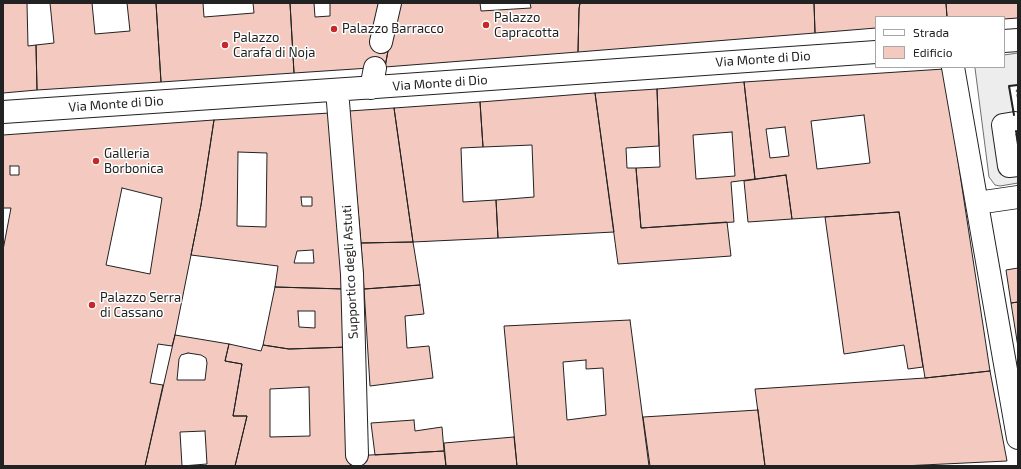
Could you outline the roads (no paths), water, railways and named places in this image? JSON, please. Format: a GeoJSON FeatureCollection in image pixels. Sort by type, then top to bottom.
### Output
{"type":"FeatureCollection","features":[{"type":"Feature","properties":{"kind":"street"},"geometry":{"type":"LineString","coordinates":[[381,42],[390,3]]}},
{"type":"Feature","properties":{"kind":"street"},"geometry":{"type":"LineString","coordinates":[[1005,41],[1018,40]]}},
{"type":"Feature","properties":{"kind":"street","name":"Via Monte di Dio"},"geometry":{"type":"LineString","coordinates":[[3,112],[337,90],[373,78],[875,52]]}},
{"type":"Feature","properties":{"kind":"street"},"geometry":{"type":"LineString","coordinates":[[953,68],[1018,438]]}},
{"type":"Feature","properties":{"kind":"street","name":"Supportico degli Astuti"},"geometry":{"type":"LineString","coordinates":[[337,90],[352,274],[357,455]]}},
{"type":"Feature","properties":{"kind":"street"},"geometry":{"type":"LineString","coordinates":[[1015,123],[1003,125],[1009,166],[1018,164]]}},
{"type":"Feature","properties":{"kind":"street"},"geometry":{"type":"LineString","coordinates":[[977,202],[1018,197]]}},
{"type":"Feature","properties":{"kind":"place","name":"Palazzo Capracotta"},"geometry":{"type":"Point","coordinates":[486,25]}},
{"type":"Feature","properties":{"kind":"place","name":"Palazzo Barracco"},"geometry":{"type":"Point","coordinates":[334,29]}},
{"type":"Feature","properties":{"kind":"place","name":"Palazzo Carafa di Noja"},"geometry":{"type":"Point","coordinates":[225,45]}},
{"type":"Feature","properties":{"kind":"place","name":"Galleria Borbonica"},"geometry":{"type":"Point","coordinates":[96,161]}},
{"type":"Feature","properties":{"kind":"place","name":"Palazzo Serra di Cassano"},"geometry":{"type":"Point","coordinates":[92,305]}}]}
